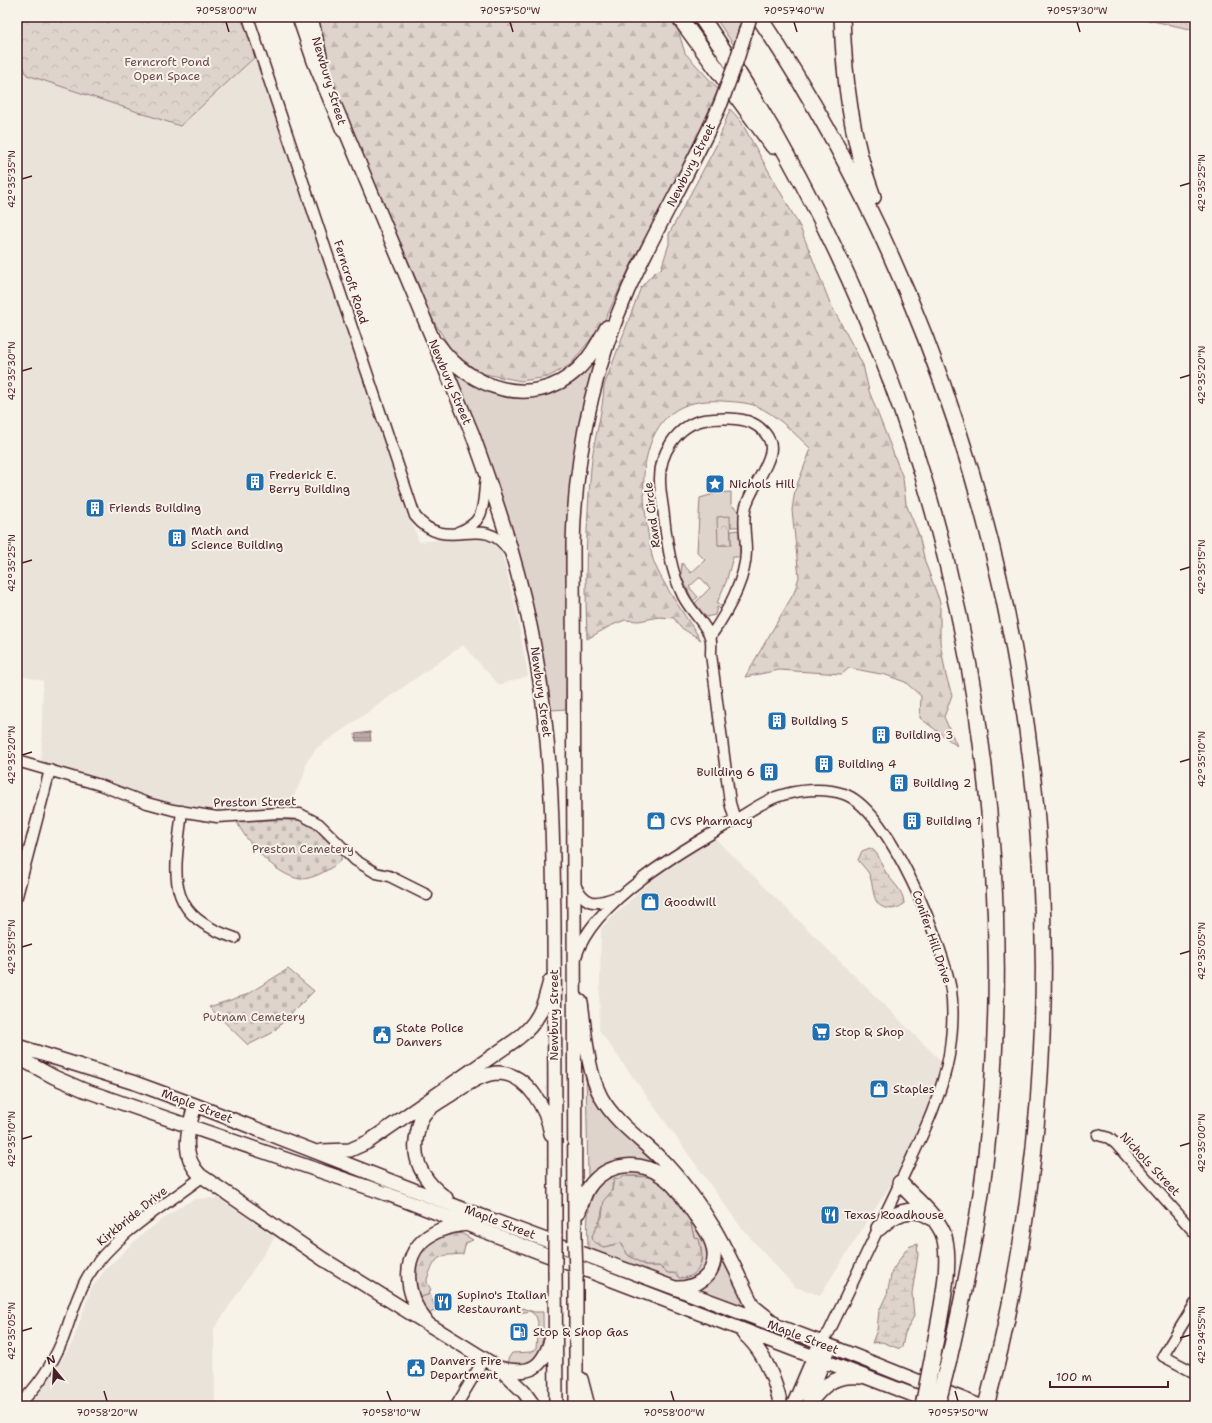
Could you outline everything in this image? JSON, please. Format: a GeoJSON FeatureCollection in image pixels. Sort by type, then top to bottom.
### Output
{"type":"FeatureCollection","features":[{"type":"Feature","properties":{"kind":"highway"},"geometry":{"type":"LineString","coordinates":[[300,17],[315,61],[344,130]]}},
{"type":"Feature","properties":{"kind":"highway"},"geometry":{"type":"LineString","coordinates":[[679,17],[812,200]]}},
{"type":"Feature","properties":{"kind":"highway"},"geometry":{"type":"LineString","coordinates":[[702,17],[754,98],[812,200],[840,258],[872,332],[903,413],[938,524],[959,610],[975,696],[984,754],[990,811],[997,958],[995,1046],[982,1191],[967,1278],[937,1406]]}},
{"type":"Feature","properties":{"kind":"highway"},"geometry":{"type":"LineString","coordinates":[[759,17],[810,99],[854,178],[883,238],[916,314]]}},
{"type":"Feature","properties":{"kind":"highway"},"geometry":{"type":"LineString","coordinates":[[842,17],[846,89],[856,147],[866,180],[962,440],[983,512],[998,571],[1023,696],[1033,771],[1039,838],[1044,958],[1042,1040],[1037,1116],[1032,1170],[1019,1258],[986,1406]]}},
{"type":"Feature","properties":{"kind":"highway"},"geometry":{"type":"LineString","coordinates":[[900,1183],[934,1220],[943,1233],[948,1256],[933,1355],[923,1406]]}},
{"type":"Feature","properties":{"kind":"highway"},"geometry":{"type":"LineString","coordinates":[[879,1228],[894,1215],[904,1212],[920,1212],[934,1220]]}},
{"type":"Feature","properties":{"kind":"main road","name":"Newbury Street"},"geometry":{"type":"LineString","coordinates":[[311,17],[321,60],[344,130],[422,315],[486,474],[515,562],[536,655],[547,734],[552,846],[556,1236],[556,1406]]}},
{"type":"Feature","properties":{"kind":"main road","name":"Newbury Street"},"geometry":{"type":"LineString","coordinates":[[576,1406],[573,544],[576,486],[584,429],[598,375],[612,331],[634,276],[697,157],[721,103],[739,56],[750,17]]}},
{"type":"Feature","properties":{"kind":"main road"},"geometry":{"type":"LineString","coordinates":[[422,315],[442,350],[469,374],[498,389],[522,392],[532,391],[555,384],[566,378],[584,363],[597,345],[634,276]]}},
{"type":"Feature","properties":{"kind":"main road"},"geometry":{"type":"LineString","coordinates":[[574,963],[591,1067],[600,1095],[608,1108],[665,1163],[699,1204],[724,1244],[754,1306],[768,1318],[790,1332]]}},
{"type":"Feature","properties":{"kind":"main road"},"geometry":{"type":"LineString","coordinates":[[307,1149],[340,1151],[350,1150],[368,1142],[517,1039],[528,1030],[541,1011],[554,966]]}},
{"type":"Feature","properties":{"kind":"main road","name":"Maple Street"},"geometry":{"type":"LineString","coordinates":[[17,1046],[135,1083],[790,1332],[980,1406]]}},
{"type":"Feature","properties":{"kind":"main road","name":"Maple Street"},"geometry":{"type":"LineString","coordinates":[[17,1057],[54,1077],[84,1090],[356,1183],[942,1406]]}},
{"type":"Feature","properties":{"kind":"main road"},"geometry":{"type":"LineString","coordinates":[[468,1210],[442,1195],[425,1178],[418,1165],[415,1152],[415,1139],[424,1114],[474,1080],[487,1075],[500,1073],[518,1080],[534,1094],[550,1126],[555,1162]]}},
{"type":"Feature","properties":{"kind":"main road"},"geometry":{"type":"LineString","coordinates":[[195,1106],[189,1127],[187,1142],[188,1154],[193,1167],[202,1177],[307,1249],[498,1368],[524,1392],[534,1406]]}},
{"type":"Feature","properties":{"kind":"main road"},"geometry":{"type":"LineString","coordinates":[[575,1223],[583,1198],[589,1186],[598,1177],[609,1171],[624,1166],[638,1166],[652,1170],[664,1177],[675,1188],[701,1223],[710,1240],[714,1253],[711,1269],[702,1281],[688,1287],[668,1286]]}},
{"type":"Feature","properties":{"kind":"main road"},"geometry":{"type":"LineString","coordinates":[[434,1329],[417,1310],[410,1292],[408,1278],[410,1260],[418,1246],[428,1236],[444,1228],[467,1224]]}},
{"type":"Feature","properties":{"kind":"main road"},"geometry":{"type":"LineString","coordinates":[[498,1368],[519,1371],[527,1370],[540,1362],[545,1357],[549,1347],[555,1320]]}},
{"type":"Feature","properties":{"kind":"main road"},"geometry":{"type":"LineString","coordinates":[[733,1327],[744,1334],[762,1355],[777,1391],[781,1406]]}},
{"type":"Feature","properties":{"kind":"main road"},"geometry":{"type":"LineString","coordinates":[[793,1406],[818,1360],[824,1345]]}},
{"type":"Feature","properties":{"kind":"main road"},"geometry":{"type":"LineString","coordinates":[[576,1355],[588,1406]]}},
{"type":"Feature","properties":{"kind":"main road"},"geometry":{"type":"LineString","coordinates":[[806,1406],[818,1360]]}},
{"type":"Feature","properties":{"kind":"main road"},"geometry":{"type":"LineString","coordinates":[[806,1406],[821,1388],[834,1380],[851,1377],[870,1378]]}},
{"type":"Feature","properties":{"kind":"street","name":"Ferncroft Road"},"geometry":{"type":"LineString","coordinates":[[248,17],[415,516],[427,528],[436,532],[452,534],[487,532],[502,541],[515,562]]}},
{"type":"Feature","properties":{"kind":"street","name":"Rand Circle"},"geometry":{"type":"LineString","coordinates":[[710,637],[730,602],[742,570],[746,551],[744,526],[746,506],[752,488],[769,458],[771,448],[769,439],[759,427],[750,422],[737,420],[708,420],[695,423],[685,428],[677,435],[668,447],[660,471],[665,526],[676,579],[683,596],[710,637],[730,803],[735,820]]}},
{"type":"Feature","properties":{"kind":"street"},"geometry":{"type":"LineString","coordinates":[[452,534],[468,527],[480,517],[484,506],[486,474]]}},
{"type":"Feature","properties":{"kind":"street","name":"Preston Street"},"geometry":{"type":"LineString","coordinates":[[17,761],[100,785],[147,803],[182,811],[217,817],[278,812],[300,814],[319,824],[355,860],[376,873],[389,876],[427,895]]}},
{"type":"Feature","properties":{"kind":"street"},"geometry":{"type":"LineString","coordinates":[[17,896],[50,770]]}},
{"type":"Feature","properties":{"kind":"street","name":"Conifer Hill Drive"},"geometry":{"type":"LineString","coordinates":[[574,963],[586,934],[622,895],[657,868],[715,830],[735,820],[754,807],[786,794],[815,790],[847,795],[864,807],[886,835],[905,865],[922,902],[948,978],[951,992],[952,1027],[949,1057],[939,1093],[900,1183],[828,1332],[824,1345]]}},
{"type":"Feature","properties":{"kind":"street"},"geometry":{"type":"LineString","coordinates":[[182,811],[177,872],[181,901],[194,918],[201,924],[213,931],[235,938]]}},
{"type":"Feature","properties":{"kind":"street","name":"Conifer Hill Drive"},"geometry":{"type":"LineString","coordinates":[[574,882],[583,899],[588,902],[606,901],[622,895]]}},
{"type":"Feature","properties":{"kind":"street","name":"Nichols Street"},"geometry":{"type":"LineString","coordinates":[[1098,1135],[1109,1138],[1116,1144],[1195,1233]]}},
{"type":"Feature","properties":{"kind":"street","name":"Kirkbride Drive"},"geometry":{"type":"LineString","coordinates":[[17,1406],[34,1388],[56,1355],[80,1292],[96,1265],[116,1242],[202,1177]]}},
{"type":"Feature","properties":{"kind":"street"},"geometry":{"type":"LineString","coordinates":[[1195,1304],[1164,1356],[1195,1373]]}},
{"type":"Feature","properties":{"kind":"street"},"geometry":{"type":"LineString","coordinates":[[456,1406],[484,1359]]}},
{"type":"Feature","properties":{"kind":"shaded area"},"geometry":{"type":"Polygon","coordinates":[[[17,53],[27,75],[257,55],[419,542],[480,536],[494,540],[502,554],[516,609],[528,676],[499,685],[463,645],[317,748],[307,761],[303,778],[287,808],[225,814],[160,803],[41,765],[43,681],[17,675],[17,53]]]}},
{"type":"Feature","properties":{"kind":"shaded area"},"geometry":{"type":"Polygon","coordinates":[[[370,732],[371,741],[356,741],[355,734],[370,732]]]}},
{"type":"Feature","properties":{"kind":"shaded area"},"geometry":{"type":"Polygon","coordinates":[[[713,836],[943,1063],[909,1156],[820,1295],[795,1287],[743,1230],[599,1030],[601,928],[664,868],[682,859],[713,836]]]}},
{"type":"Feature","properties":{"kind":"shaded area"},"geometry":{"type":"Polygon","coordinates":[[[196,1199],[220,1199],[275,1237],[214,1329],[215,1406],[21,1406],[49,1378],[62,1359],[73,1341],[91,1289],[105,1270],[140,1236],[182,1205],[196,1199]]]}},
{"type":"Feature","properties":{"kind":"green space","name":"Ferncroft Pond Open Space"},"geometry":{"type":"Polygon","coordinates":[[[17,17],[241,17],[257,55],[180,126],[27,75],[17,53],[17,17]]]}},
{"type":"Feature","properties":{"kind":"green space"},"geometry":{"type":"Polygon","coordinates":[[[315,17],[669,17],[677,27],[685,53],[718,89],[690,154],[635,256],[603,324],[570,365],[548,377],[521,381],[480,373],[452,351],[428,312],[416,279],[352,131],[327,67],[315,17]]]}},
{"type":"Feature","properties":{"kind":"green space"},"geometry":{"type":"Polygon","coordinates":[[[715,17],[742,17],[735,47],[715,17]]]}},
{"type":"Feature","properties":{"kind":"green space"},"geometry":{"type":"Polygon","coordinates":[[[1135,17],[1195,17],[1195,30],[1143,19],[1135,17]]]}},
{"type":"Feature","properties":{"kind":"green space"},"geometry":{"type":"Polygon","coordinates":[[[730,109],[740,120],[800,227],[830,303],[863,365],[869,391],[903,478],[906,504],[919,535],[925,562],[940,602],[940,642],[946,676],[952,695],[944,717],[957,746],[920,718],[921,696],[905,682],[886,675],[849,668],[842,674],[779,670],[745,677],[794,593],[799,577],[792,510],[795,490],[811,449],[778,419],[756,406],[736,402],[708,401],[682,407],[663,421],[650,445],[646,460],[644,471],[644,495],[646,521],[652,556],[655,565],[667,587],[701,640],[680,627],[674,618],[659,617],[639,621],[625,620],[610,626],[587,639],[586,554],[589,489],[592,458],[602,407],[604,386],[641,287],[654,273],[661,269],[669,244],[669,234],[717,144],[730,109]]]}},
{"type":"Feature","properties":{"kind":"green space"},"geometry":{"type":"Polygon","coordinates":[[[597,354],[579,425],[569,496],[566,709],[551,710],[538,636],[453,373],[455,372],[483,388],[526,395],[597,354]]]}},
{"type":"Feature","properties":{"kind":"green space"},"geometry":{"type":"Polygon","coordinates":[[[731,492],[731,505],[739,511],[739,527],[731,527],[731,523],[718,545],[731,545],[731,531],[739,530],[740,557],[733,557],[726,582],[717,603],[723,607],[722,610],[717,607],[715,615],[706,617],[695,603],[710,588],[701,578],[699,578],[689,587],[698,597],[693,601],[681,576],[682,563],[691,573],[705,560],[697,552],[700,498],[717,493],[731,492]]]}},
{"type":"Feature","properties":{"kind":"green space"},"geometry":{"type":"Polygon","coordinates":[[[730,516],[731,545],[718,545],[717,517],[730,516]]]}},
{"type":"Feature","properties":{"kind":"green space","name":"Preston Cemetery"},"geometry":{"type":"Polygon","coordinates":[[[236,820],[318,820],[342,851],[341,860],[328,870],[310,878],[300,879],[290,876],[271,864],[262,856],[247,838],[236,820]]]}},
{"type":"Feature","properties":{"kind":"green space"},"geometry":{"type":"Polygon","coordinates":[[[870,848],[874,850],[883,868],[902,895],[904,904],[900,907],[889,909],[877,903],[868,872],[858,860],[862,851],[870,848]]]}},
{"type":"Feature","properties":{"kind":"green space","name":"Putnam Cemetery"},"geometry":{"type":"Polygon","coordinates":[[[288,969],[314,991],[272,1033],[248,1045],[209,1007],[246,995],[288,969]]]}},
{"type":"Feature","properties":{"kind":"green space"},"geometry":{"type":"Polygon","coordinates":[[[586,1071],[670,1175],[653,1165],[588,1176],[586,1071]]]}},
{"type":"Feature","properties":{"kind":"green space"},"geometry":{"type":"Polygon","coordinates":[[[643,1171],[665,1183],[682,1207],[658,1180],[638,1176],[623,1176],[612,1184],[611,1192],[605,1202],[600,1221],[596,1226],[603,1247],[621,1243],[628,1255],[646,1266],[659,1266],[668,1273],[674,1273],[686,1278],[701,1262],[702,1252],[699,1239],[694,1237],[690,1220],[685,1211],[706,1240],[710,1260],[702,1275],[682,1284],[588,1251],[588,1217],[591,1201],[599,1186],[598,1184],[613,1173],[643,1171]]]}},
{"type":"Feature","properties":{"kind":"green space"},"geometry":{"type":"Polygon","coordinates":[[[623,1176],[650,1177],[658,1180],[688,1213],[694,1237],[699,1239],[701,1252],[700,1265],[693,1274],[687,1277],[679,1278],[674,1273],[668,1273],[659,1266],[646,1266],[628,1255],[621,1243],[603,1247],[593,1241],[592,1236],[602,1217],[604,1200],[612,1191],[614,1178],[620,1179],[623,1176]]]}},
{"type":"Feature","properties":{"kind":"green space"},"geometry":{"type":"Polygon","coordinates":[[[456,1233],[463,1234],[473,1240],[466,1243],[463,1254],[444,1256],[435,1262],[427,1280],[431,1290],[429,1291],[430,1294],[421,1297],[419,1295],[415,1274],[417,1273],[417,1263],[419,1257],[426,1250],[430,1242],[443,1235],[456,1233]]]}},
{"type":"Feature","properties":{"kind":"green space"},"geometry":{"type":"Polygon","coordinates":[[[917,1244],[918,1255],[912,1293],[914,1316],[905,1333],[902,1347],[900,1349],[882,1342],[872,1343],[877,1330],[879,1311],[887,1294],[892,1271],[908,1247],[917,1244]]]}},
{"type":"Feature","properties":{"kind":"green space"},"geometry":{"type":"Polygon","coordinates":[[[721,1246],[746,1306],[696,1290],[721,1246]]]}},
{"type":"Feature","properties":{"kind":"green space"},"geometry":{"type":"Polygon","coordinates":[[[430,1294],[436,1310],[427,1315],[419,1295],[421,1297],[430,1294]]]}},
{"type":"Feature","properties":{"kind":"green space"},"geometry":{"type":"Polygon","coordinates":[[[513,1305],[534,1312],[543,1312],[543,1335],[540,1350],[531,1361],[521,1365],[508,1363],[508,1359],[512,1353],[531,1352],[536,1349],[538,1322],[536,1316],[530,1311],[519,1313],[518,1307],[513,1307],[512,1313],[511,1308],[513,1305]]]}},
{"type":"Feature","properties":{"kind":"place","name":"Frederick E. Berry Building"},"geometry":{"type":"Point","coordinates":[255,482]}},
{"type":"Feature","properties":{"kind":"place","name":"Nichols Hill"},"geometry":{"type":"Point","coordinates":[715,484]}},
{"type":"Feature","properties":{"kind":"place","name":"Friends Building"},"geometry":{"type":"Point","coordinates":[95,508]}},
{"type":"Feature","properties":{"kind":"place","name":"Math and Science Building"},"geometry":{"type":"Point","coordinates":[177,538]}},
{"type":"Feature","properties":{"kind":"place","name":"Building 5"},"geometry":{"type":"Point","coordinates":[777,721]}},
{"type":"Feature","properties":{"kind":"place","name":"Building 3"},"geometry":{"type":"Point","coordinates":[881,735]}},
{"type":"Feature","properties":{"kind":"place","name":"Building 4"},"geometry":{"type":"Point","coordinates":[824,764]}},
{"type":"Feature","properties":{"kind":"place","name":"Building 6"},"geometry":{"type":"Point","coordinates":[769,772]}},
{"type":"Feature","properties":{"kind":"place","name":"Building 2"},"geometry":{"type":"Point","coordinates":[899,783]}},
{"type":"Feature","properties":{"kind":"place","name":"CVS Pharmacy"},"geometry":{"type":"Point","coordinates":[656,821]}},
{"type":"Feature","properties":{"kind":"place","name":"Building 1"},"geometry":{"type":"Point","coordinates":[912,821]}},
{"type":"Feature","properties":{"kind":"place","name":"Goodwill"},"geometry":{"type":"Point","coordinates":[650,902]}},
{"type":"Feature","properties":{"kind":"place","name":"Stop & Shop"},"geometry":{"type":"Point","coordinates":[821,1032]}},
{"type":"Feature","properties":{"kind":"place","name":"State Police Danvers"},"geometry":{"type":"Point","coordinates":[382,1035]}},
{"type":"Feature","properties":{"kind":"place","name":"Staples"},"geometry":{"type":"Point","coordinates":[879,1089]}},
{"type":"Feature","properties":{"kind":"place","name":"Texas Roadhouse"},"geometry":{"type":"Point","coordinates":[830,1215]}},
{"type":"Feature","properties":{"kind":"place","name":"Supino's Italian Restaurant"},"geometry":{"type":"Point","coordinates":[443,1302]}},
{"type":"Feature","properties":{"kind":"place","name":"Stop & Shop Gas"},"geometry":{"type":"Point","coordinates":[519,1332]}},
{"type":"Feature","properties":{"kind":"place","name":"Danvers Fire Department"},"geometry":{"type":"Point","coordinates":[416,1368]}}]}
